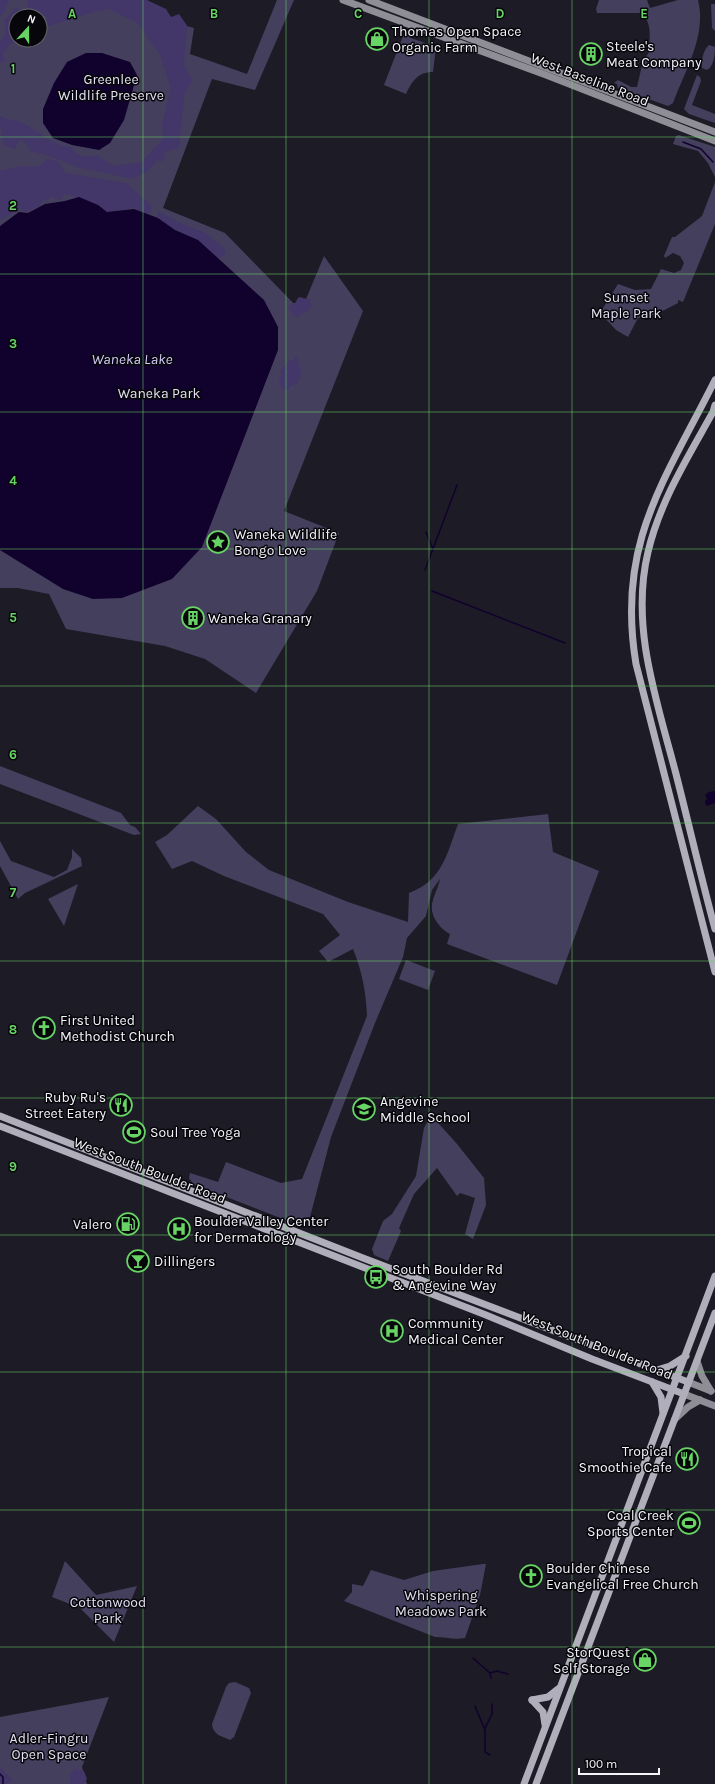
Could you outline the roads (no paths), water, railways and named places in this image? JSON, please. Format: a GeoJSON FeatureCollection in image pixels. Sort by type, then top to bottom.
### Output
{"type":"FeatureCollection","features":[{"type":"Feature","properties":{"kind":"main road","name":"West Baseline Road"},"geometry":{"type":"LineString","coordinates":[[343,0],[553,78],[715,141]]}},
{"type":"Feature","properties":{"kind":"main road","name":"West Baseline Road"},"geometry":{"type":"LineString","coordinates":[[369,0],[715,132]]}},
{"type":"Feature","properties":{"kind":"main road"},"geometry":{"type":"LineString","coordinates":[[715,380],[676,454],[648,512],[637,553],[630,608],[631,629],[636,664],[715,972]]}},
{"type":"Feature","properties":{"kind":"main road"},"geometry":{"type":"LineString","coordinates":[[715,405],[713,412],[670,490],[658,518],[645,565],[642,608],[648,668],[715,929]]}},
{"type":"Feature","properties":{"kind":"main road","name":"West South Boulder Road"},"geometry":{"type":"LineString","coordinates":[[0,1116],[713,1392]]}},
{"type":"Feature","properties":{"kind":"main road","name":"West South Boulder Road"},"geometry":{"type":"LineString","coordinates":[[0,1126],[486,1315],[715,1406]]}},
{"type":"Feature","properties":{"kind":"main road"},"geometry":{"type":"LineString","coordinates":[[524,1784],[715,1276]]}},
{"type":"Feature","properties":{"kind":"main road"},"geometry":{"type":"LineString","coordinates":[[538,1784],[540,1774],[715,1313]]}},
{"type":"Feature","properties":{"kind":"main road"},"geometry":{"type":"LineString","coordinates":[[657,1370],[670,1366],[686,1356]]}},
{"type":"Feature","properties":{"kind":"main road"},"geometry":{"type":"LineString","coordinates":[[697,1361],[702,1376],[713,1392]]}},
{"type":"Feature","properties":{"kind":"main road"},"geometry":{"type":"LineString","coordinates":[[652,1382],[661,1397],[663,1413]]}},
{"type":"Feature","properties":{"kind":"main road"},"geometry":{"type":"LineString","coordinates":[[674,1419],[688,1407],[700,1400]]}},
{"type":"Feature","properties":{"kind":"main road"},"geometry":{"type":"LineString","coordinates":[[544,1729],[545,1723],[543,1712],[532,1700],[548,1698],[555,1693],[560,1686]]}},
{"type":"Feature","properties":{"kind":"main road"},"geometry":{"type":"LineString","coordinates":[[553,1708],[556,1714],[557,1729]]}},
{"type":"Feature","properties":{"kind":"water"},"geometry":{"type":"Polygon","coordinates":[[[86,53],[102,53],[130,62],[137,75],[124,120],[110,143],[99,150],[72,145],[53,138],[43,123],[43,109],[54,83],[67,62],[86,53]]]}},
{"type":"Feature","properties":{"kind":"water","name":"Waneka Lake"},"geometry":{"type":"Polygon","coordinates":[[[79,197],[98,205],[107,212],[134,209],[158,218],[175,230],[198,240],[264,300],[278,327],[278,350],[202,547],[172,579],[122,598],[93,599],[63,589],[0,550],[0,226],[19,212],[28,213],[45,204],[79,197]]]}},
{"type":"Feature","properties":{"kind":"water"},"geometry":{"type":"Polygon","coordinates":[[[715,791],[715,803],[706,806],[705,801],[707,799],[705,795],[709,792],[715,791]]]}},
{"type":"Feature","properties":{"kind":"waterway"},"geometry":{"type":"LineString","coordinates":[[683,142],[701,149],[713,162]]}},
{"type":"Feature","properties":{"kind":"waterway"},"geometry":{"type":"LineString","coordinates":[[425,570],[457,485]]}},
{"type":"Feature","properties":{"kind":"waterway"},"geometry":{"type":"LineString","coordinates":[[426,532],[433,549]]}},
{"type":"Feature","properties":{"kind":"waterway"},"geometry":{"type":"LineString","coordinates":[[432,591],[565,643]]}},
{"type":"Feature","properties":{"kind":"waterway"},"geometry":{"type":"LineString","coordinates":[[473,1658],[490,1673],[491,1678]]}},
{"type":"Feature","properties":{"kind":"waterway"},"geometry":{"type":"LineString","coordinates":[[490,1673],[497,1671],[508,1674]]}},
{"type":"Feature","properties":{"kind":"waterway"},"geometry":{"type":"LineString","coordinates":[[485,1728],[492,1714],[492,1704]]}},
{"type":"Feature","properties":{"kind":"waterway"},"geometry":{"type":"LineString","coordinates":[[475,1706],[485,1730],[485,1752],[490,1755]]}},
{"type":"Feature","properties":{"kind":"waterway"},"geometry":{"type":"LineString","coordinates":[[0,1774],[3,1777],[3,1784]]}},
{"type":"Feature","properties":{"kind":"place","name":"Thomas Open Space Organic Farm"},"geometry":{"type":"Point","coordinates":[377,39]}},
{"type":"Feature","properties":{"kind":"place","name":"Steele's Meat Company"},"geometry":{"type":"Point","coordinates":[591,54]}},
{"type":"Feature","properties":{"kind":"place","name":"Waneka Wildlife Bongo Love"},"geometry":{"type":"Point","coordinates":[218,542]}},
{"type":"Feature","properties":{"kind":"place","name":"Waneka Granary"},"geometry":{"type":"Point","coordinates":[193,618]}},
{"type":"Feature","properties":{"kind":"place","name":"First United Methodist Church"},"geometry":{"type":"Point","coordinates":[44,1028]}},
{"type":"Feature","properties":{"kind":"place","name":"Ruby Ru's Street Eatery"},"geometry":{"type":"Point","coordinates":[121,1105]}},
{"type":"Feature","properties":{"kind":"place","name":"Angevine Middle School"},"geometry":{"type":"Point","coordinates":[364,1109]}},
{"type":"Feature","properties":{"kind":"place","name":"Soul Tree Yoga"},"geometry":{"type":"Point","coordinates":[134,1132]}},
{"type":"Feature","properties":{"kind":"place","name":"Valero"},"geometry":{"type":"Point","coordinates":[128,1224]}},
{"type":"Feature","properties":{"kind":"place","name":"Boulder Valley Center for Dermatology"},"geometry":{"type":"Point","coordinates":[179,1229]}},
{"type":"Feature","properties":{"kind":"place","name":"Dillingers"},"geometry":{"type":"Point","coordinates":[138,1261]}},
{"type":"Feature","properties":{"kind":"place","name":"South Boulder Rd & Angevine Way"},"geometry":{"type":"Point","coordinates":[376,1277]}},
{"type":"Feature","properties":{"kind":"place","name":"Community Medical Center"},"geometry":{"type":"Point","coordinates":[392,1331]}},
{"type":"Feature","properties":{"kind":"place","name":"Tropical Smoothie Cafe"},"geometry":{"type":"Point","coordinates":[687,1459]}},
{"type":"Feature","properties":{"kind":"place","name":"Coal Creek Sports Center"},"geometry":{"type":"Point","coordinates":[689,1523]}},
{"type":"Feature","properties":{"kind":"place","name":"Boulder Chinese Evangelical Free Church"},"geometry":{"type":"Point","coordinates":[531,1576]}},
{"type":"Feature","properties":{"kind":"place","name":"StorQuest Self Storage"},"geometry":{"type":"Point","coordinates":[645,1660]}},
{"type":"Feature","properties":{"kind":"park label","name":"Greenlee Wildlife Preserve"},"geometry":{"type":"Point","coordinates":[111,88]}},
{"type":"Feature","properties":{"kind":"park label","name":"Sunset Maple Park"},"geometry":{"type":"Point","coordinates":[626,306]}},
{"type":"Feature","properties":{"kind":"park label","name":"Waneka Park"},"geometry":{"type":"Point","coordinates":[159,393]}},
{"type":"Feature","properties":{"kind":"park label","name":"Whispering Meadows Park"},"geometry":{"type":"Point","coordinates":[441,1604]}},
{"type":"Feature","properties":{"kind":"park label","name":"Cottonwood Park"},"geometry":{"type":"Point","coordinates":[108,1610]}},
{"type":"Feature","properties":{"kind":"park label","name":"Adler-Fingru Open Space"},"geometry":{"type":"Point","coordinates":[49,1746]}}]}
